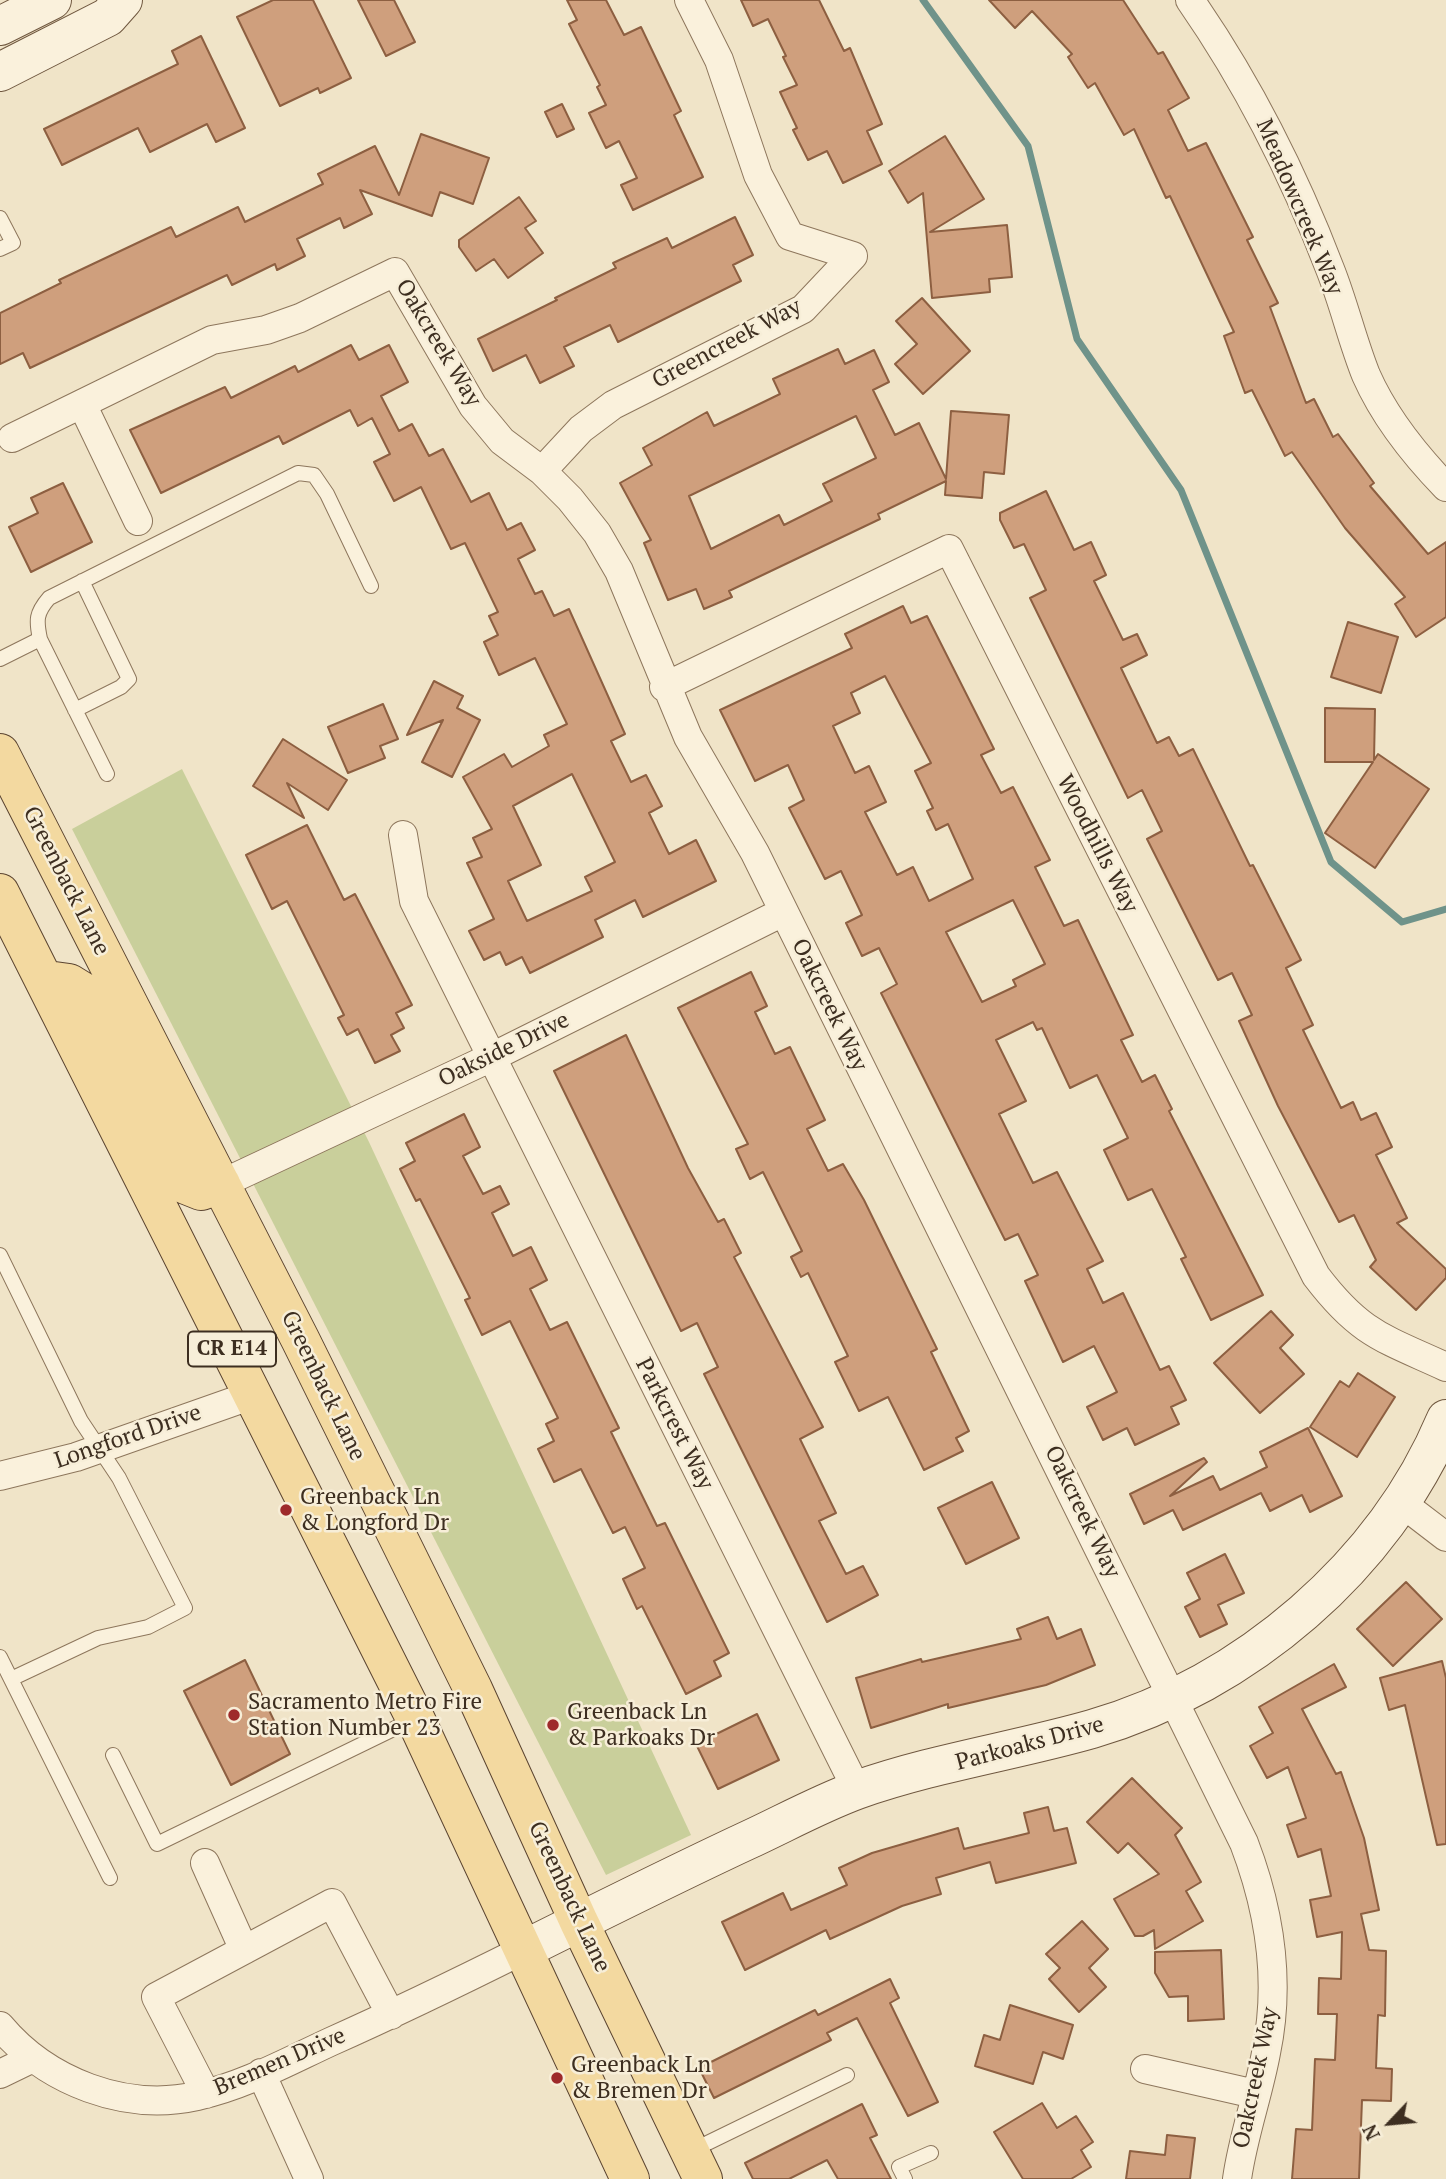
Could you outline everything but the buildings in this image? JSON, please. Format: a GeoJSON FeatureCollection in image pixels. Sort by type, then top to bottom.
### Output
{"type":"FeatureCollection","features":[{"type":"Feature","properties":{"kind":"main road","name":"Greenback Lane"},"geometry":{"type":"LineString","coordinates":[[0,753],[221,1184],[473,1689],[579,1922],[696,2165]]}},
{"type":"Feature","properties":{"kind":"main road","name":"CR E14"},"geometry":{"type":"LineString","coordinates":[[0,893],[47,980],[415,1718],[630,2179]]}},
{"type":"Feature","properties":{"kind":"main road"},"geometry":{"type":"LineString","coordinates":[[47,980],[68,983],[82,991],[186,1185],[201,1191],[221,1184]]}},
{"type":"Feature","properties":{"kind":"street"},"geometry":{"type":"LineString","coordinates":[[0,26],[52,0]]}},
{"type":"Feature","properties":{"kind":"street"},"geometry":{"type":"LineString","coordinates":[[0,72],[108,17],[123,0]]}},
{"type":"Feature","properties":{"kind":"street","name":"Greencreek Way"},"geometry":{"type":"LineString","coordinates":[[542,471],[581,429],[613,405],[803,309],[853,257],[790,236],[758,175],[719,60],[689,0]]}},
{"type":"Feature","properties":{"kind":"street","name":"Meadowcreek Way"},"geometry":{"type":"LineString","coordinates":[[1190,0],[1247,88],[1296,191],[1331,269],[1367,377],[1415,455],[1446,487]]}},
{"type":"Feature","properties":{"kind":"street","name":"Oakcreek Way"},"geometry":{"type":"LineString","coordinates":[[12,438],[212,340],[266,330],[300,318],[395,272],[473,406],[502,441],[542,471],[570,499],[597,533],[619,571],[664,687],[688,737],[754,853],[1244,1843],[1266,1911],[1272,1947],[1272,2020],[1242,2144],[1237,2179]]}},
{"type":"Feature","properties":{"kind":"street"},"geometry":{"type":"LineString","coordinates":[[82,404],[138,521]]}},
{"type":"Feature","properties":{"kind":"street","name":"Woodhills Way"},"geometry":{"type":"LineString","coordinates":[[664,687],[949,549],[1317,1276],[1341,1308],[1368,1331],[1446,1367]]}},
{"type":"Feature","properties":{"kind":"street","name":"Parkcrest Way"},"geometry":{"type":"LineString","coordinates":[[403,835],[414,901],[857,1790]]}},
{"type":"Feature","properties":{"kind":"street","name":"Oakside Drive"},"geometry":{"type":"LineString","coordinates":[[221,1184],[492,1058],[783,912]]}},
{"type":"Feature","properties":{"kind":"street","name":"Longford Drive"},"geometry":{"type":"LineString","coordinates":[[0,1476],[99,1450],[255,1394]]}},
{"type":"Feature","properties":{"kind":"street","name":"Parkoaks Drive"},"geometry":{"type":"LineString","coordinates":[[523,1950],[857,1790],[1093,1728],[1174,1699],[1218,1674],[1294,1620],[1338,1582],[1403,1504],[1446,1419]]}},
{"type":"Feature","properties":{"kind":"street"},"geometry":{"type":"LineString","coordinates":[[1403,1504],[1446,1537]]}},
{"type":"Feature","properties":{"kind":"street"},"geometry":{"type":"LineString","coordinates":[[205,1863],[244,1950]]}},
{"type":"Feature","properties":{"kind":"street"},"geometry":{"type":"LineString","coordinates":[[206,2094],[156,1997],[332,1903],[391,2015]]}},
{"type":"Feature","properties":{"kind":"street","name":"Bremen Drive"},"geometry":{"type":"LineString","coordinates":[[0,2026],[33,2058],[72,2082],[106,2094],[159,2100],[206,2094],[261,2073],[391,2015],[523,1950]]}},
{"type":"Feature","properties":{"kind":"street"},"geometry":{"type":"LineString","coordinates":[[0,2074],[33,2058]]}},
{"type":"Feature","properties":{"kind":"street"},"geometry":{"type":"LineString","coordinates":[[1145,2069],[1255,2094]]}},
{"type":"Feature","properties":{"kind":"street"},"geometry":{"type":"LineString","coordinates":[[261,2073],[309,2179]]}},
{"type":"Feature","properties":{"kind":"lane"},"geometry":{"type":"LineString","coordinates":[[0,218],[13,243],[0,249]]}},
{"type":"Feature","properties":{"kind":"lane"},"geometry":{"type":"LineString","coordinates":[[107,774],[40,639],[36,620],[40,608],[49,598],[298,473],[314,475],[327,494],[372,586]]}},
{"type":"Feature","properties":{"kind":"lane"},"geometry":{"type":"LineString","coordinates":[[75,710],[130,679],[82,581]]}},
{"type":"Feature","properties":{"kind":"lane"},"geometry":{"type":"LineString","coordinates":[[0,659],[40,639]]}},
{"type":"Feature","properties":{"kind":"lane"},"geometry":{"type":"LineString","coordinates":[[0,1255],[81,1421],[119,1478],[185,1608],[148,1627],[97,1637],[11,1679]]}},
{"type":"Feature","properties":{"kind":"lane"},"geometry":{"type":"LineString","coordinates":[[0,1657],[110,1878]]}},
{"type":"Feature","properties":{"kind":"lane"},"geometry":{"type":"LineString","coordinates":[[113,1755],[157,1844],[415,1718]]}},
{"type":"Feature","properties":{"kind":"lane"},"geometry":{"type":"LineString","coordinates":[[696,2165],[847,2075]]}},
{"type":"Feature","properties":{"kind":"lane"},"geometry":{"type":"LineString","coordinates":[[905,2179],[899,2168],[931,2153]]}},
{"type":"Feature","properties":{"kind":"green space"},"geometry":{"type":"Polygon","coordinates":[[[182,769],[369,1142],[691,1835],[606,1875],[72,829],[182,769]]]}},
{"type":"Feature","properties":{"kind":"waterway"},"geometry":{"type":"LineString","coordinates":[[923,0],[1028,146],[1077,339],[1181,490],[1331,862],[1402,922],[1446,909]]}},
{"type":"Feature","properties":{"kind":"place","name":"Greenback Ln & Longford Dr"},"geometry":{"type":"Point","coordinates":[286,1510]}},
{"type":"Feature","properties":{"kind":"place","name":"Sacramento Metro Fire Station Number 23"},"geometry":{"type":"Point","coordinates":[234,1715]}},
{"type":"Feature","properties":{"kind":"place","name":"Greenback Ln & Parkoaks Dr"},"geometry":{"type":"Point","coordinates":[553,1725]}},
{"type":"Feature","properties":{"kind":"place","name":"Greenback Ln & Bremen Dr"},"geometry":{"type":"Point","coordinates":[557,2078]}}]}
